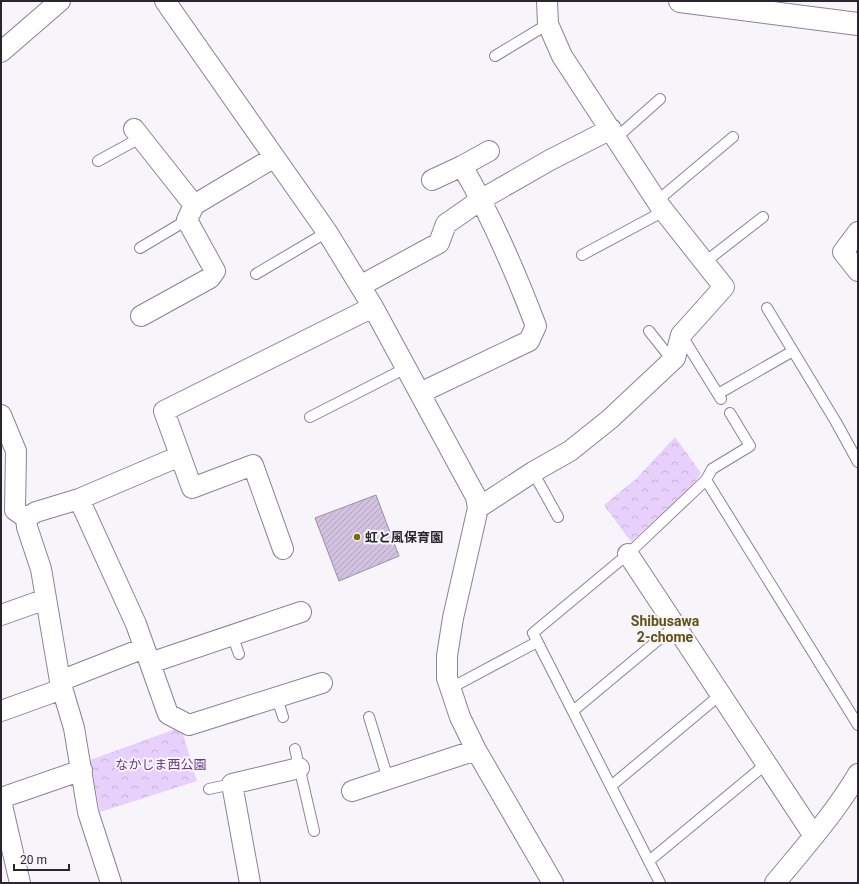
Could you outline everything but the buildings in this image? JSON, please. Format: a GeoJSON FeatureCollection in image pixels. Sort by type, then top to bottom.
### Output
{"type":"FeatureCollection","features":[{"type":"Feature","properties":{"kind":"street"},"geometry":{"type":"LineString","coordinates":[[1,52],[60,1]]}},
{"type":"Feature","properties":{"kind":"street"},"geometry":{"type":"LineString","coordinates":[[165,1],[327,232],[373,307],[476,497],[478,508],[446,656],[449,689],[460,717],[476,750],[553,883]]}},
{"type":"Feature","properties":{"kind":"street"},"geometry":{"type":"LineString","coordinates":[[478,508],[533,472],[570,451],[610,419],[675,358],[681,335],[724,287],[660,206],[628,160],[613,133],[600,116],[562,56],[548,24],[547,1]]}},
{"type":"Feature","properties":{"kind":"street"},"geometry":{"type":"LineString","coordinates":[[692,2],[732,5],[858,24]]}},
{"type":"Feature","properties":{"kind":"street"},"geometry":{"type":"LineString","coordinates":[[360,286],[438,243],[446,224],[482,199],[550,160],[613,133]]}},
{"type":"Feature","properties":{"kind":"street"},"geometry":{"type":"LineString","coordinates":[[137,134],[191,213],[215,271],[210,278],[141,316]]}},
{"type":"Feature","properties":{"kind":"street"},"geometry":{"type":"LineString","coordinates":[[432,180],[488,152]]}},
{"type":"Feature","properties":{"kind":"street"},"geometry":{"type":"LineString","coordinates":[[191,213],[274,158]]}},
{"type":"Feature","properties":{"kind":"street"},"geometry":{"type":"LineString","coordinates":[[420,393],[529,341],[536,326],[514,268],[482,199],[462,166]]}},
{"type":"Feature","properties":{"kind":"street"},"geometry":{"type":"LineString","coordinates":[[858,232],[843,252],[858,271]]}},
{"type":"Feature","properties":{"kind":"street"},"geometry":{"type":"LineString","coordinates":[[283,549],[253,465],[192,488],[164,411],[373,307]]}},
{"type":"Feature","properties":{"kind":"street"},"geometry":{"type":"LineString","coordinates":[[1,415],[16,451],[15,510],[26,518],[27,527],[41,568],[61,685],[74,728],[88,812],[111,883]]}},
{"type":"Feature","properties":{"kind":"street"},"geometry":{"type":"LineString","coordinates":[[26,518],[36,512],[79,499],[180,456]]}},
{"type":"Feature","properties":{"kind":"street"},"geometry":{"type":"LineString","coordinates":[[79,499],[136,624],[168,714],[189,724],[322,683]]}},
{"type":"Feature","properties":{"kind":"street"},"geometry":{"type":"LineString","coordinates":[[628,554],[814,836]]}},
{"type":"Feature","properties":{"kind":"street"},"geometry":{"type":"LineString","coordinates":[[1,615],[46,599]]}},
{"type":"Feature","properties":{"kind":"street"},"geometry":{"type":"LineString","coordinates":[[1,711],[61,685],[147,656],[232,635],[301,612]]}},
{"type":"Feature","properties":{"kind":"street"},"geometry":{"type":"LineString","coordinates":[[352,791],[476,750]]}},
{"type":"Feature","properties":{"kind":"street"},"geometry":{"type":"LineString","coordinates":[[250,883],[232,784],[299,768]]}},
{"type":"Feature","properties":{"kind":"street"},"geometry":{"type":"LineString","coordinates":[[20,883],[1,800],[82,770]]}},
{"type":"Feature","properties":{"kind":"street"},"geometry":{"type":"LineString","coordinates":[[775,883],[814,836],[847,792],[858,774]]}},
{"type":"Feature","properties":{"kind":"lane"},"geometry":{"type":"LineString","coordinates":[[495,56],[548,24]]}},
{"type":"Feature","properties":{"kind":"lane"},"geometry":{"type":"LineString","coordinates":[[613,133],[660,99]]}},
{"type":"Feature","properties":{"kind":"lane"},"geometry":{"type":"LineString","coordinates":[[98,161],[137,134]]}},
{"type":"Feature","properties":{"kind":"lane"},"geometry":{"type":"LineString","coordinates":[[582,255],[660,206],[733,136]]}},
{"type":"Feature","properties":{"kind":"lane"},"geometry":{"type":"LineString","coordinates":[[140,248],[191,213]]}},
{"type":"Feature","properties":{"kind":"lane"},"geometry":{"type":"LineString","coordinates":[[705,262],[763,216]]}},
{"type":"Feature","properties":{"kind":"lane"},"geometry":{"type":"LineString","coordinates":[[256,274],[327,232]]}},
{"type":"Feature","properties":{"kind":"lane"},"geometry":{"type":"LineString","coordinates":[[767,308],[836,422],[858,462]]}},
{"type":"Feature","properties":{"kind":"lane"},"geometry":{"type":"LineString","coordinates":[[649,331],[672,360]]}},
{"type":"Feature","properties":{"kind":"lane"},"geometry":{"type":"LineString","coordinates":[[681,335],[719,397],[793,351]]}},
{"type":"Feature","properties":{"kind":"lane"},"geometry":{"type":"LineString","coordinates":[[310,417],[406,368]]}},
{"type":"Feature","properties":{"kind":"lane"},"geometry":{"type":"LineString","coordinates":[[660,883],[533,633],[628,554],[706,480],[712,469],[750,446],[730,413]]}},
{"type":"Feature","properties":{"kind":"lane"},"geometry":{"type":"LineString","coordinates":[[533,472],[558,518]]}},
{"type":"Feature","properties":{"kind":"lane"},"geometry":{"type":"LineString","coordinates":[[706,480],[858,725]]}},
{"type":"Feature","properties":{"kind":"lane"},"geometry":{"type":"LineString","coordinates":[[573,711],[675,626]]}},
{"type":"Feature","properties":{"kind":"lane"},"geometry":{"type":"LineString","coordinates":[[232,635],[239,654]]}},
{"type":"Feature","properties":{"kind":"lane"},"geometry":{"type":"LineString","coordinates":[[449,689],[537,642]]}},
{"type":"Feature","properties":{"kind":"lane"},"geometry":{"type":"LineString","coordinates":[[611,786],[720,695]]}},
{"type":"Feature","properties":{"kind":"lane"},"geometry":{"type":"LineString","coordinates":[[277,698],[283,717]]}},
{"type":"Feature","properties":{"kind":"lane"},"geometry":{"type":"LineString","coordinates":[[369,717],[388,779]]}},
{"type":"Feature","properties":{"kind":"lane"},"geometry":{"type":"LineString","coordinates":[[295,749],[314,831]]}},
{"type":"Feature","properties":{"kind":"lane"},"geometry":{"type":"LineString","coordinates":[[650,861],[766,764]]}},
{"type":"Feature","properties":{"kind":"lane"},"geometry":{"type":"LineString","coordinates":[[209,789],[232,784]]}},
{"type":"Feature","properties":{"kind":"green space"},"geometry":{"type":"Polygon","coordinates":[[[675,437],[701,473],[695,482],[631,542],[604,505],[636,479],[675,437]]]}},
{"type":"Feature","properties":{"kind":"green space","name":"なかじま西公園"},"geometry":{"type":"Polygon","coordinates":[[[181,727],[197,781],[100,812],[90,760],[181,727]]]}},
{"type":"Feature","properties":{"kind":"place","name":"虹と風保育園"},"geometry":{"type":"Point","coordinates":[357,537]}},
{"type":"Feature","properties":{"kind":"district","name":"Shibusawa 2-chome"},"geometry":{"type":"Point","coordinates":[665,630]}}]}
